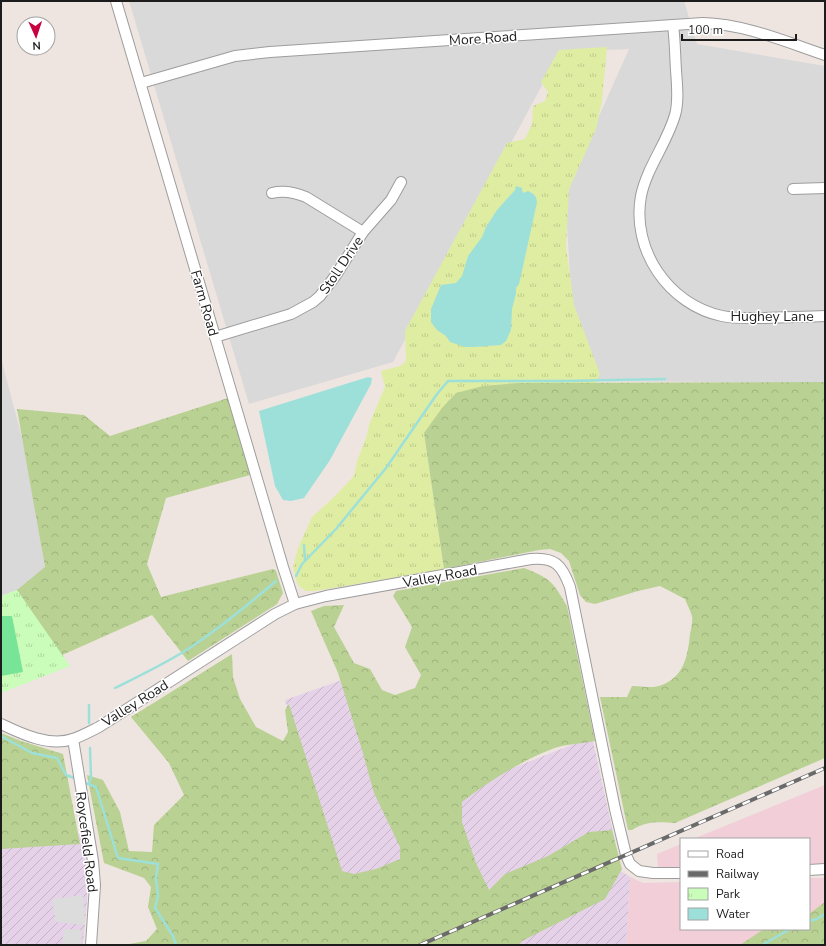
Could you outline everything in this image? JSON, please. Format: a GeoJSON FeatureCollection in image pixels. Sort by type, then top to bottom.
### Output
{"type":"FeatureCollection","features":[{"type":"Feature","properties":{"kind":"street","name":"Farm Road"},"geometry":{"type":"LineString","coordinates":[[116,1],[295,604]]}},
{"type":"Feature","properties":{"kind":"street","name":"More Road"},"geometry":{"type":"LineString","coordinates":[[141,83],[235,56],[270,52],[703,23],[718,23],[748,30],[825,55]]}},
{"type":"Feature","properties":{"kind":"street","name":"Hughey Lane"},"geometry":{"type":"LineString","coordinates":[[673,25],[677,91],[675,114],[671,126],[644,183],[640,206],[640,220],[644,242],[651,261],[672,290],[683,299],[714,314],[743,318],[825,316]]}},
{"type":"Feature","properties":{"kind":"street","name":"Stoll Drive"},"geometry":{"type":"LineString","coordinates":[[215,337],[291,314],[313,302],[320,296],[336,275],[363,232],[391,200],[401,182]]}},
{"type":"Feature","properties":{"kind":"street"},"geometry":{"type":"LineString","coordinates":[[793,189],[825,188]]}},
{"type":"Feature","properties":{"kind":"street"},"geometry":{"type":"LineString","coordinates":[[272,193],[280,191],[296,193],[306,197],[363,232]]}},
{"type":"Feature","properties":{"kind":"street","name":"Valley Road"},"geometry":{"type":"LineString","coordinates":[[1,724],[24,734],[48,740],[59,742],[73,739],[99,727],[262,622],[295,604],[326,596],[531,559],[548,559],[558,565],[570,587],[615,809],[626,855],[630,864],[639,871],[653,873],[680,873]]}},
{"type":"Feature","properties":{"kind":"street","name":"Roycefield Road"},"geometry":{"type":"LineString","coordinates":[[73,739],[93,861],[95,885],[91,945]]}},
{"type":"Feature","properties":{"kind":"street"},"geometry":{"type":"LineString","coordinates":[[810,870],[825,869]]}},
{"type":"Feature","properties":{"kind":"shaded area"},"geometry":{"type":"Polygon","coordinates":[[[129,1],[684,1],[697,44],[825,66],[825,383],[595,381],[572,309],[565,192],[629,49],[560,52],[393,362],[249,404],[129,1]]]}},
{"type":"Feature","properties":{"kind":"shaded area"},"geometry":{"type":"Polygon","coordinates":[[[1,358],[26,453],[45,568],[17,590],[1,596],[1,358]]]}},
{"type":"Feature","properties":{"kind":"shaded area"},"geometry":{"type":"Polygon","coordinates":[[[342,680],[408,862],[344,884],[285,700],[342,680]]]}},
{"type":"Feature","properties":{"kind":"shaded area"},"geometry":{"type":"Polygon","coordinates":[[[592,737],[615,841],[483,896],[446,794],[592,737]]]}},
{"type":"Feature","properties":{"kind":"shaded area"},"geometry":{"type":"Polygon","coordinates":[[[825,785],[825,864],[810,864],[810,838],[695,838],[825,785]]]}},
{"type":"Feature","properties":{"kind":"shaded area"},"geometry":{"type":"Polygon","coordinates":[[[81,834],[87,872],[87,901],[83,945],[1,945],[1,842],[81,834]]]}},
{"type":"Feature","properties":{"kind":"shaded area"},"geometry":{"type":"Polygon","coordinates":[[[680,844],[680,868],[658,867],[657,854],[680,844]]]}},
{"type":"Feature","properties":{"kind":"shaded area"},"geometry":{"type":"Polygon","coordinates":[[[618,869],[630,877],[626,945],[448,945],[618,869]]]}},
{"type":"Feature","properties":{"kind":"shaded area"},"geometry":{"type":"Polygon","coordinates":[[[630,877],[643,883],[680,882],[680,930],[787,930],[764,945],[626,945],[630,877]]]}},
{"type":"Feature","properties":{"kind":"shaded area"},"geometry":{"type":"Polygon","coordinates":[[[810,878],[825,878],[825,905],[810,915],[810,878]]]}},
{"type":"Feature","properties":{"kind":"shaded area"},"geometry":{"type":"Polygon","coordinates":[[[83,895],[85,925],[56,922],[52,899],[83,895]]]}},
{"type":"Feature","properties":{"kind":"shaded area"},"geometry":{"type":"Polygon","coordinates":[[[64,929],[82,930],[81,945],[62,945],[64,929]]]}},
{"type":"Feature","properties":{"kind":"green space"},"geometry":{"type":"Polygon","coordinates":[[[607,47],[602,101],[596,129],[569,189],[566,247],[574,305],[600,374],[596,383],[518,383],[483,386],[424,433],[444,569],[315,591],[306,591],[297,583],[293,567],[298,548],[312,517],[354,476],[357,461],[366,438],[370,422],[385,387],[381,371],[400,366],[406,361],[405,331],[507,143],[525,139],[532,124],[533,106],[545,101],[548,92],[541,82],[559,50],[607,47]]]}},
{"type":"Feature","properties":{"kind":"green space"},"geometry":{"type":"Polygon","coordinates":[[[825,382],[825,758],[675,823],[653,823],[628,830],[600,697],[627,697],[632,686],[658,686],[675,677],[684,664],[688,650],[692,623],[692,616],[685,599],[660,586],[595,604],[586,602],[580,595],[569,561],[561,553],[550,549],[444,569],[424,433],[442,408],[456,393],[483,386],[518,383],[825,382]]]}},
{"type":"Feature","properties":{"kind":"green space"},"geometry":{"type":"Polygon","coordinates":[[[228,398],[250,475],[166,498],[147,564],[161,597],[273,569],[276,571],[283,593],[277,604],[188,661],[152,615],[60,656],[17,590],[45,567],[17,409],[84,415],[110,436],[228,398]]]}},
{"type":"Feature","properties":{"kind":"green space"},"geometry":{"type":"Polygon","coordinates":[[[524,568],[540,575],[550,582],[558,591],[567,606],[595,741],[552,749],[505,772],[462,802],[462,822],[476,863],[489,890],[505,874],[548,856],[589,832],[612,830],[622,869],[605,899],[522,941],[519,945],[124,945],[146,941],[157,929],[148,907],[151,887],[144,878],[104,863],[87,775],[103,780],[120,812],[129,851],[152,852],[154,825],[184,795],[169,763],[131,717],[232,654],[233,677],[240,699],[256,727],[283,741],[288,732],[285,710],[289,704],[342,871],[354,874],[376,869],[400,859],[400,847],[374,793],[338,673],[311,611],[324,606],[344,605],[334,627],[354,663],[370,669],[382,690],[395,695],[415,688],[421,675],[405,647],[412,627],[393,596],[396,591],[524,568]]]}},
{"type":"Feature","properties":{"kind":"green space"},"geometry":{"type":"Polygon","coordinates":[[[17,590],[70,666],[1,693],[1,596],[17,590]]]}},
{"type":"Feature","properties":{"kind":"green space"},"geometry":{"type":"Polygon","coordinates":[[[1,616],[12,616],[23,672],[1,676],[1,616]]]}},
{"type":"Feature","properties":{"kind":"green space"},"geometry":{"type":"Polygon","coordinates":[[[1,733],[63,754],[80,844],[1,849],[1,733]]]}},
{"type":"Feature","properties":{"kind":"green space"},"geometry":{"type":"Polygon","coordinates":[[[825,902],[825,945],[740,945],[762,930],[810,930],[810,913],[825,902]]]}},
{"type":"Feature","properties":{"kind":"water"},"geometry":{"type":"Polygon","coordinates":[[[516,186],[522,188],[524,193],[528,191],[533,194],[537,202],[519,284],[516,288],[512,309],[511,330],[506,341],[501,345],[465,347],[450,342],[446,336],[437,330],[431,322],[431,309],[441,285],[456,283],[462,276],[468,256],[482,237],[486,227],[497,210],[515,190],[516,186]]]}},
{"type":"Feature","properties":{"kind":"water"},"geometry":{"type":"Polygon","coordinates":[[[368,377],[372,378],[371,384],[330,460],[304,498],[291,501],[283,500],[275,486],[259,411],[368,377]]]}},
{"type":"Feature","properties":{"kind":"waterway"},"geometry":{"type":"LineString","coordinates":[[296,576],[302,564],[336,529],[386,468],[437,394],[448,381],[665,379]]}},
{"type":"Feature","properties":{"kind":"waterway"},"geometry":{"type":"LineString","coordinates":[[304,545],[305,560]]}},
{"type":"Feature","properties":{"kind":"waterway"},"geometry":{"type":"LineString","coordinates":[[115,688],[182,653],[235,615],[276,581]]}},
{"type":"Feature","properties":{"kind":"waterway"},"geometry":{"type":"LineString","coordinates":[[89,705],[89,723]]}},
{"type":"Feature","properties":{"kind":"waterway"},"geometry":{"type":"LineString","coordinates":[[1,736],[32,753],[57,758],[66,775],[77,779]]}},
{"type":"Feature","properties":{"kind":"waterway"},"geometry":{"type":"LineString","coordinates":[[89,784],[91,777],[90,748]]}},
{"type":"Feature","properties":{"kind":"waterway"},"geometry":{"type":"LineString","coordinates":[[83,782],[96,787],[118,858],[158,864],[156,878],[158,896],[155,908],[173,936],[176,945]]}},
{"type":"Feature","properties":{"kind":"waterway"},"geometry":{"type":"LineString","coordinates":[[810,921],[817,919],[825,914]]}},
{"type":"Feature","properties":{"kind":"waterway"},"geometry":{"type":"LineString","coordinates":[[764,945],[788,930]]}},
{"type":"Feature","properties":{"kind":"railway"},"geometry":{"type":"LineString","coordinates":[[420,945],[825,768]]}}]}
